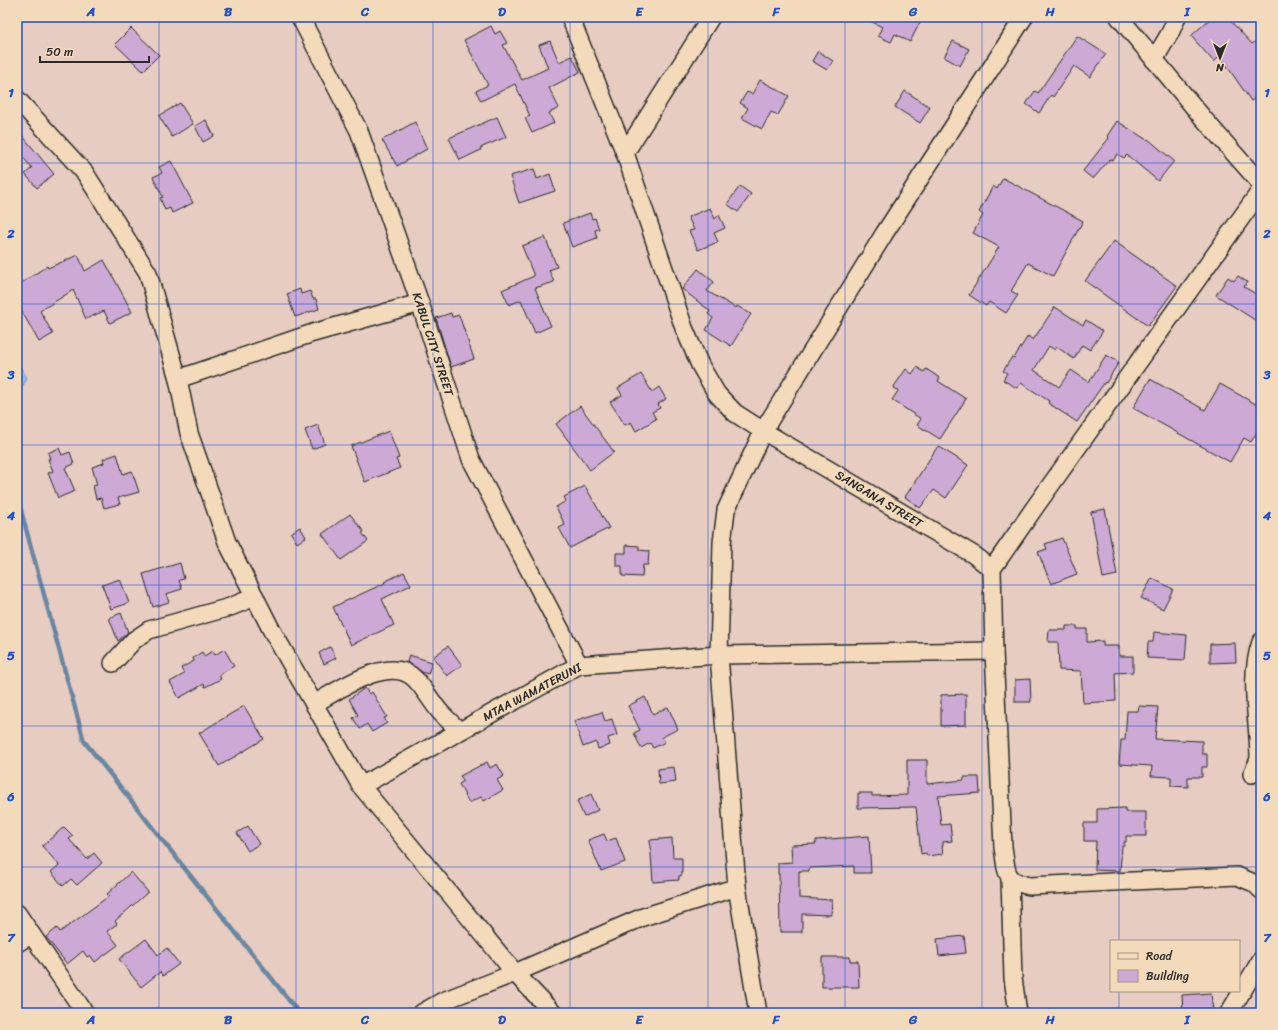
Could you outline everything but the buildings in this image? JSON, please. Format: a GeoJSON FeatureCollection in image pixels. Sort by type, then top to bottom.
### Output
{"type":"FeatureCollection","features":[{"type":"Feature","properties":{"kind":"street","name":"KABUL CITY STREET"},"geometry":{"type":"LineString","coordinates":[[300,17],[359,131],[420,302],[471,459],[579,665]]}},
{"type":"Feature","properties":{"kind":"street","name":"SANGANA STREET"},"geometry":{"type":"LineString","coordinates":[[570,17],[625,153],[684,328],[700,366],[717,394],[735,413],[763,431],[974,555],[992,569]]}},
{"type":"Feature","properties":{"kind":"street"},"geometry":{"type":"LineString","coordinates":[[625,153],[711,17]]}},
{"type":"Feature","properties":{"kind":"street"},"geometry":{"type":"LineString","coordinates":[[758,1013],[737,887],[719,655],[722,543],[726,510],[763,431],[884,234],[1024,17]]}},
{"type":"Feature","properties":{"kind":"street"},"geometry":{"type":"LineString","coordinates":[[1119,17],[1261,184]]}},
{"type":"Feature","properties":{"kind":"street"},"geometry":{"type":"LineString","coordinates":[[1154,60],[1170,33],[1177,17]]}},
{"type":"Feature","properties":{"kind":"street"},"geometry":{"type":"LineString","coordinates":[[17,99],[85,173],[148,273],[178,379],[189,433],[227,542],[271,629],[361,786],[514,973],[553,1013]]}},
{"type":"Feature","properties":{"kind":"street"},"geometry":{"type":"LineString","coordinates":[[1018,1013],[1013,978],[1010,879],[1007,872],[1004,847],[994,651],[992,569],[1039,500],[1261,190]]}},
{"type":"Feature","properties":{"kind":"street"},"geometry":{"type":"LineString","coordinates":[[178,379],[313,333],[420,302]]}},
{"type":"Feature","properties":{"kind":"street"},"geometry":{"type":"LineString","coordinates":[[113,663],[134,640],[149,630],[230,607],[255,597]]}},
{"type":"Feature","properties":{"kind":"street"},"geometry":{"type":"LineString","coordinates":[[1252,774],[1259,759],[1255,682],[1256,663],[1261,642]]}},
{"type":"Feature","properties":{"kind":"street","name":"MTAA WAMATERUNI"},"geometry":{"type":"LineString","coordinates":[[361,786],[459,730],[579,665],[719,655],[994,651]]}},
{"type":"Feature","properties":{"kind":"street"},"geometry":{"type":"LineString","coordinates":[[314,704],[370,674],[390,670],[404,672],[414,678],[441,713],[459,730]]}},
{"type":"Feature","properties":{"kind":"street"},"geometry":{"type":"LineString","coordinates":[[1010,879],[1020,884],[1030,886],[1236,876],[1254,883],[1261,890]]}},
{"type":"Feature","properties":{"kind":"street"},"geometry":{"type":"LineString","coordinates":[[422,1013],[443,1002],[643,917],[737,887]]}},
{"type":"Feature","properties":{"kind":"street"},"geometry":{"type":"LineString","coordinates":[[17,913],[24,939],[85,1013]]}},
{"type":"Feature","properties":{"kind":"street"},"geometry":{"type":"LineString","coordinates":[[1229,1013],[1261,960]]}},
{"type":"Feature","properties":{"kind":"water"},"geometry":{"type":"Polygon","coordinates":[[[17,362],[27,378],[17,396],[17,362]]]}},
{"type":"Feature","properties":{"kind":"waterway"},"geometry":{"type":"LineString","coordinates":[[17,496],[84,741],[299,1013]]}}]}
